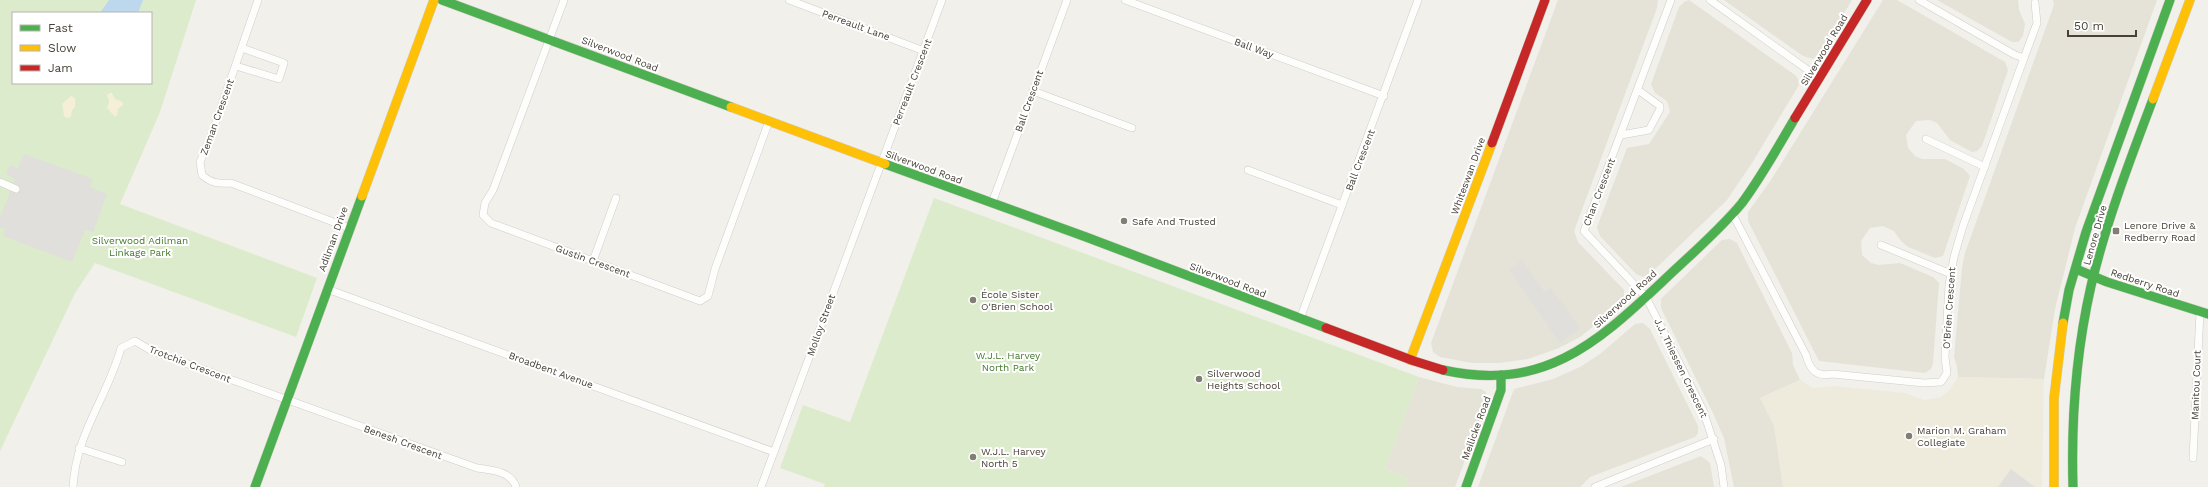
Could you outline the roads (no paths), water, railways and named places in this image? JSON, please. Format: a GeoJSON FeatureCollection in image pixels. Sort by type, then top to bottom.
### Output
{"type":"FeatureCollection","features":[{"type":"Feature","properties":{"kind":"street","name":"Zeman Crescent"},"geometry":{"type":"LineString","coordinates":[[258,0],[236,66],[200,162],[202,175],[209,181],[215,183],[231,183],[349,228]]}},
{"type":"Feature","properties":{"kind":"street","name":"Adilman Drive"},"geometry":{"type":"LineString","coordinates":[[255,487],[434,0]]}},
{"type":"Feature","properties":{"kind":"street","name":"Silverwood Road"},"geometry":{"type":"LineString","coordinates":[[442,0],[881,163],[992,202],[1300,320],[1410,360],[1449,373],[1501,375],[1515,374],[1548,365],[1581,351],[1617,324],[1732,213],[1763,171],[1867,0]]}},
{"type":"Feature","properties":{"kind":"street"},"geometry":{"type":"LineString","coordinates":[[549,39],[564,0]]}},
{"type":"Feature","properties":{"kind":"street","name":"Perreault Lane"},"geometry":{"type":"LineString","coordinates":[[789,0],[924,51]]}},
{"type":"Feature","properties":{"kind":"street","name":"Perreault Crescent"},"geometry":{"type":"LineString","coordinates":[[881,163],[942,0]]}},
{"type":"Feature","properties":{"kind":"street","name":"Ball Crescent"},"geometry":{"type":"LineString","coordinates":[[992,202],[1067,0]]}},
{"type":"Feature","properties":{"kind":"street","name":"Ball Way"},"geometry":{"type":"LineString","coordinates":[[1125,0],[1384,96]]}},
{"type":"Feature","properties":{"kind":"street","name":"Ball Crescent"},"geometry":{"type":"LineString","coordinates":[[1300,320],[1384,96],[1418,0]]}},
{"type":"Feature","properties":{"kind":"street","name":"Whiteswan Drive"},"geometry":{"type":"LineString","coordinates":[[1410,360],[1545,0]]}},
{"type":"Feature","properties":{"kind":"street","name":"Chan Crescent"},"geometry":{"type":"LineString","coordinates":[[1646,297],[1584,231],[1671,0]]}},
{"type":"Feature","properties":{"kind":"street"},"geometry":{"type":"LineString","coordinates":[[1710,0],[1819,78]]}},
{"type":"Feature","properties":{"kind":"street"},"geometry":{"type":"LineString","coordinates":[[1919,0],[2015,55],[2024,58]]}},
{"type":"Feature","properties":{"kind":"street","name":"Lenore Drive"},"geometry":{"type":"LineString","coordinates":[[2054,487],[2053,466],[2057,370],[2065,310],[2096,204],[2170,0]]}},
{"type":"Feature","properties":{"kind":"street","name":"Lenore Drive"},"geometry":{"type":"LineString","coordinates":[[2073,487],[2071,459],[2074,396],[2085,316],[2094,277],[2109,220],[2190,0]]}},
{"type":"Feature","properties":{"kind":"street","name":"O'Brien Crescent"},"geometry":{"type":"LineString","coordinates":[[1732,213],[1806,355],[1808,365],[1814,372],[1822,376],[1832,374],[1924,383],[1941,382],[1947,373],[1946,357],[1951,274],[1961,232],[2037,23],[2035,3]]}},
{"type":"Feature","properties":{"kind":"street","name":"Gustin Crescent"},"geometry":{"type":"LineString","coordinates":[[549,39],[493,190],[485,202],[483,215],[490,223],[500,228],[700,301],[708,296],[715,268],[769,121]]}},
{"type":"Feature","properties":{"kind":"street"},"geometry":{"type":"LineString","coordinates":[[236,66],[279,79],[284,64],[242,48]]}},
{"type":"Feature","properties":{"kind":"street"},"geometry":{"type":"LineString","coordinates":[[1621,135],[1649,130],[1660,109],[1660,106],[1638,90]]}},
{"type":"Feature","properties":{"kind":"street"},"geometry":{"type":"LineString","coordinates":[[1033,91],[1132,128]]}},
{"type":"Feature","properties":{"kind":"street"},"geometry":{"type":"LineString","coordinates":[[1926,139],[1985,167]]}},
{"type":"Feature","properties":{"kind":"street","name":"Molloy Street"},"geometry":{"type":"LineString","coordinates":[[761,487],[881,163]]}},
{"type":"Feature","properties":{"kind":"street"},"geometry":{"type":"LineString","coordinates":[[1248,170],[1342,205]]}},
{"type":"Feature","properties":{"kind":"street"},"geometry":{"type":"LineString","coordinates":[[0,182],[16,189]]}},
{"type":"Feature","properties":{"kind":"street"},"geometry":{"type":"LineString","coordinates":[[593,261],[616,198]]}},
{"type":"Feature","properties":{"kind":"street"},"geometry":{"type":"LineString","coordinates":[[1881,245],[1951,274]]}},
{"type":"Feature","properties":{"kind":"street","name":"Redberry Road"},"geometry":{"type":"LineString","coordinates":[[2076,269],[2094,277],[2204,313]]}},
{"type":"Feature","properties":{"kind":"street","name":"Broadbent Avenue"},"geometry":{"type":"LineString","coordinates":[[327,289],[774,452]]}},
{"type":"Feature","properties":{"kind":"street","name":"J.J. Thiessen Crescent"},"geometry":{"type":"LineString","coordinates":[[1646,297],[1703,410],[1714,440],[1724,487]]}},
{"type":"Feature","properties":{"kind":"street","name":"Manitou Court"},"geometry":{"type":"LineString","coordinates":[[2193,458],[2204,313]]}},
{"type":"Feature","properties":{"kind":"street","name":"Trotchie Crescent"},"geometry":{"type":"LineString","coordinates":[[73,487],[79,448],[116,367],[121,348],[134,341],[152,351],[286,400]]}},
{"type":"Feature","properties":{"kind":"street","name":"Meilicke Road"},"geometry":{"type":"LineString","coordinates":[[1466,487],[1501,390],[1501,375]]}},
{"type":"Feature","properties":{"kind":"street","name":"Benesh Crescent"},"geometry":{"type":"LineString","coordinates":[[286,400],[477,468],[505,474],[514,482],[516,487]]}},
{"type":"Feature","properties":{"kind":"street"},"geometry":{"type":"LineString","coordinates":[[1595,487],[1714,440]]}},
{"type":"Feature","properties":{"kind":"street"},"geometry":{"type":"LineString","coordinates":[[79,448],[122,462]]}},
{"type":"Feature","properties":{"kind":"water"},"geometry":{"type":"Polygon","coordinates":[[[109,0],[143,0],[138,12],[101,12],[109,0]]]}},
{"type":"Feature","properties":{"kind":"place","name":"Safe And Trusted"},"geometry":{"type":"Point","coordinates":[1124,221]}},
{"type":"Feature","properties":{"kind":"place","name":"Lenore Drive & Redberry Road"},"geometry":{"type":"Point","coordinates":[2116,231]}},
{"type":"Feature","properties":{"kind":"place","name":"École Sister O'Brien School"},"geometry":{"type":"Point","coordinates":[973,300]}},
{"type":"Feature","properties":{"kind":"place","name":"Silverwood Heights School"},"geometry":{"type":"Point","coordinates":[1199,379]}},
{"type":"Feature","properties":{"kind":"place","name":"Marion M. Graham Collegiate"},"geometry":{"type":"Point","coordinates":[1909,436]}},
{"type":"Feature","properties":{"kind":"place","name":"W.J.L. Harvey North 5"},"geometry":{"type":"Point","coordinates":[973,457]}},
{"type":"Feature","properties":{"kind":"park label","name":"Silverwood Adilman Linkage Park"},"geometry":{"type":"Point","coordinates":[140,246]}},
{"type":"Feature","properties":{"kind":"park label","name":"W.J.L. Harvey North Park"},"geometry":{"type":"Point","coordinates":[1008,360]}}]}
